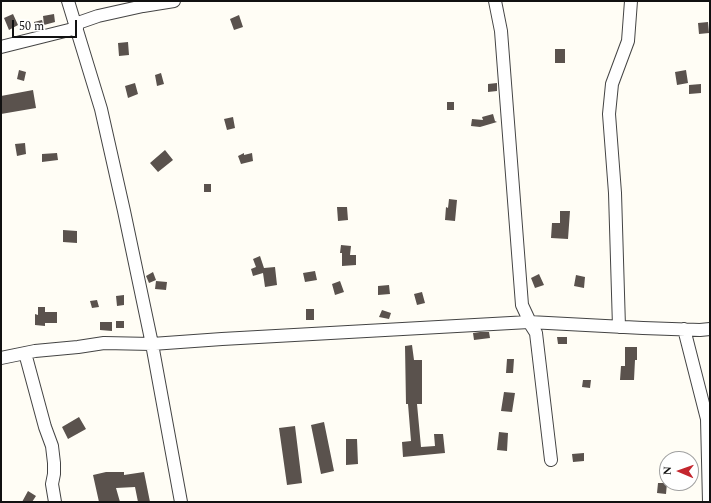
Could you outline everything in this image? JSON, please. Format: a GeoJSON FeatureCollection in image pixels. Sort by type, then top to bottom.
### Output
{"type":"FeatureCollection","features":[{"type":"Feature","properties":{"kind":"street"},"geometry":{"type":"LineString","coordinates":[[68,1],[101,109],[152,344],[181,502]]}},
{"type":"Feature","properties":{"kind":"street"},"geometry":{"type":"LineString","coordinates":[[1,47],[76,26],[98,16],[174,1]]}},
{"type":"Feature","properties":{"kind":"street"},"geometry":{"type":"LineString","coordinates":[[495,1],[500,30],[522,306],[536,333],[551,460]]}},
{"type":"Feature","properties":{"kind":"street"},"geometry":{"type":"LineString","coordinates":[[619,327],[615,193],[609,114],[612,84],[628,40],[631,1]]}},
{"type":"Feature","properties":{"kind":"street"},"geometry":{"type":"LineString","coordinates":[[1,358],[35,351],[104,344],[152,344],[529,322],[619,327],[700,330],[710,329]]}},
{"type":"Feature","properties":{"kind":"street"},"geometry":{"type":"LineString","coordinates":[[684,329],[706,419],[709,502]]}},
{"type":"Feature","properties":{"kind":"street"},"geometry":{"type":"LineString","coordinates":[[26,353],[45,427],[52,446],[54,463],[52,484],[55,502]]}},
{"type":"Feature","properties":{"kind":"building"},"geometry":{"type":"Polygon","coordinates":[[[13,14],[18,25],[9,30],[4,18],[13,14]]]}},
{"type":"Feature","properties":{"kind":"building"},"geometry":{"type":"Polygon","coordinates":[[[54,14],[55,22],[44,25],[43,16],[54,14]]]}},
{"type":"Feature","properties":{"kind":"building"},"geometry":{"type":"Polygon","coordinates":[[[239,15],[243,27],[234,30],[230,19],[239,15]]]}},
{"type":"Feature","properties":{"kind":"building"},"geometry":{"type":"Polygon","coordinates":[[[42,20],[44,28],[36,30],[34,22],[42,20]]]}},
{"type":"Feature","properties":{"kind":"building"},"geometry":{"type":"Polygon","coordinates":[[[708,22],[709,33],[699,34],[698,23],[708,22]]]}},
{"type":"Feature","properties":{"kind":"building"},"geometry":{"type":"Polygon","coordinates":[[[128,42],[129,55],[119,56],[118,43],[128,42]]]}},
{"type":"Feature","properties":{"kind":"building"},"geometry":{"type":"Polygon","coordinates":[[[555,49],[565,49],[565,63],[555,63],[555,49]]]}},
{"type":"Feature","properties":{"kind":"building"},"geometry":{"type":"Polygon","coordinates":[[[19,70],[26,72],[24,81],[17,79],[19,70]]]}},
{"type":"Feature","properties":{"kind":"building"},"geometry":{"type":"Polygon","coordinates":[[[686,70],[688,83],[677,85],[675,72],[686,70]]]}},
{"type":"Feature","properties":{"kind":"building"},"geometry":{"type":"Polygon","coordinates":[[[161,73],[164,84],[157,86],[155,75],[161,73]]]}},
{"type":"Feature","properties":{"kind":"building"},"geometry":{"type":"Polygon","coordinates":[[[135,83],[138,94],[128,98],[125,86],[135,83]]]}},
{"type":"Feature","properties":{"kind":"building"},"geometry":{"type":"Polygon","coordinates":[[[497,83],[497,91],[488,92],[488,84],[497,83]]]}},
{"type":"Feature","properties":{"kind":"building"},"geometry":{"type":"Polygon","coordinates":[[[701,84],[701,93],[689,94],[689,85],[701,84]]]}},
{"type":"Feature","properties":{"kind":"building"},"geometry":{"type":"Polygon","coordinates":[[[33,90],[36,108],[1,114],[1,96],[33,90]]]}},
{"type":"Feature","properties":{"kind":"building"},"geometry":{"type":"Polygon","coordinates":[[[447,102],[454,102],[454,110],[447,110],[447,102]]]}},
{"type":"Feature","properties":{"kind":"building"},"geometry":{"type":"Polygon","coordinates":[[[493,114],[495,121],[497,122],[480,127],[471,126],[472,119],[483,120],[482,117],[493,114]]]}},
{"type":"Feature","properties":{"kind":"building"},"geometry":{"type":"Polygon","coordinates":[[[233,117],[235,128],[227,130],[224,119],[233,117]]]}},
{"type":"Feature","properties":{"kind":"building"},"geometry":{"type":"Polygon","coordinates":[[[25,143],[26,154],[17,156],[15,144],[25,143]]]}},
{"type":"Feature","properties":{"kind":"building"},"geometry":{"type":"Polygon","coordinates":[[[165,150],[173,160],[158,172],[150,163],[165,150]]]}},
{"type":"Feature","properties":{"kind":"building"},"geometry":{"type":"Polygon","coordinates":[[[57,153],[58,160],[42,162],[42,154],[57,153]]]}},
{"type":"Feature","properties":{"kind":"building"},"geometry":{"type":"Polygon","coordinates":[[[244,153],[244,155],[252,153],[253,161],[241,164],[238,156],[244,153]]]}},
{"type":"Feature","properties":{"kind":"building"},"geometry":{"type":"Polygon","coordinates":[[[204,184],[211,184],[211,192],[204,192],[204,184]]]}},
{"type":"Feature","properties":{"kind":"building"},"geometry":{"type":"Polygon","coordinates":[[[449,199],[457,200],[455,221],[445,220],[446,207],[448,208],[449,199]]]}},
{"type":"Feature","properties":{"kind":"building"},"geometry":{"type":"Polygon","coordinates":[[[337,207],[347,207],[348,220],[338,221],[337,207]]]}},
{"type":"Feature","properties":{"kind":"building"},"geometry":{"type":"Polygon","coordinates":[[[560,211],[570,211],[568,239],[551,238],[552,223],[560,223],[560,211]]]}},
{"type":"Feature","properties":{"kind":"building"},"geometry":{"type":"Polygon","coordinates":[[[63,230],[77,231],[77,243],[63,242],[63,230]]]}},
{"type":"Feature","properties":{"kind":"building"},"geometry":{"type":"Polygon","coordinates":[[[341,245],[351,246],[350,255],[356,255],[356,265],[342,266],[342,253],[340,253],[341,245]]]}},
{"type":"Feature","properties":{"kind":"building"},"geometry":{"type":"Polygon","coordinates":[[[260,256],[264,268],[275,267],[277,285],[265,287],[263,273],[253,276],[251,269],[256,267],[253,259],[260,256]]]}},
{"type":"Feature","properties":{"kind":"building"},"geometry":{"type":"Polygon","coordinates":[[[315,271],[317,280],[305,282],[303,273],[315,271]]]}},
{"type":"Feature","properties":{"kind":"building"},"geometry":{"type":"Polygon","coordinates":[[[153,272],[156,280],[149,283],[146,276],[153,272]]]}},
{"type":"Feature","properties":{"kind":"building"},"geometry":{"type":"Polygon","coordinates":[[[539,274],[544,285],[535,288],[531,278],[539,274]]]}},
{"type":"Feature","properties":{"kind":"building"},"geometry":{"type":"Polygon","coordinates":[[[576,275],[585,277],[584,288],[574,286],[576,275]]]}},
{"type":"Feature","properties":{"kind":"building"},"geometry":{"type":"Polygon","coordinates":[[[156,281],[167,282],[166,290],[155,289],[156,281]]]}},
{"type":"Feature","properties":{"kind":"building"},"geometry":{"type":"Polygon","coordinates":[[[340,281],[344,292],[335,295],[332,284],[340,281]]]}},
{"type":"Feature","properties":{"kind":"building"},"geometry":{"type":"Polygon","coordinates":[[[389,285],[390,294],[378,295],[378,286],[389,285]]]}},
{"type":"Feature","properties":{"kind":"building"},"geometry":{"type":"Polygon","coordinates":[[[422,292],[425,303],[417,305],[414,294],[422,292]]]}},
{"type":"Feature","properties":{"kind":"building"},"geometry":{"type":"Polygon","coordinates":[[[124,295],[124,305],[117,306],[116,296],[124,295]]]}},
{"type":"Feature","properties":{"kind":"building"},"geometry":{"type":"Polygon","coordinates":[[[97,300],[99,307],[92,308],[90,301],[97,300]]]}},
{"type":"Feature","properties":{"kind":"building"},"geometry":{"type":"Polygon","coordinates":[[[38,307],[45,307],[45,312],[57,312],[57,323],[45,323],[45,326],[35,325],[35,314],[38,315],[38,307]]]}},
{"type":"Feature","properties":{"kind":"building"},"geometry":{"type":"Polygon","coordinates":[[[306,309],[314,309],[314,320],[306,320],[306,309]]]}},
{"type":"Feature","properties":{"kind":"building"},"geometry":{"type":"Polygon","coordinates":[[[382,310],[391,313],[389,319],[379,317],[382,310]]]}},
{"type":"Feature","properties":{"kind":"building"},"geometry":{"type":"Polygon","coordinates":[[[116,321],[124,321],[124,328],[116,328],[116,321]]]}},
{"type":"Feature","properties":{"kind":"building"},"geometry":{"type":"Polygon","coordinates":[[[100,322],[112,322],[112,331],[100,330],[100,322]]]}},
{"type":"Feature","properties":{"kind":"building"},"geometry":{"type":"Polygon","coordinates":[[[489,332],[490,338],[474,340],[473,333],[489,332]]]}},
{"type":"Feature","properties":{"kind":"building"},"geometry":{"type":"Polygon","coordinates":[[[557,337],[567,337],[567,344],[558,344],[557,337]]]}},
{"type":"Feature","properties":{"kind":"building"},"geometry":{"type":"Polygon","coordinates":[[[412,345],[414,360],[422,360],[422,404],[417,404],[421,447],[435,446],[434,434],[443,434],[445,453],[403,457],[402,442],[411,441],[408,404],[406,404],[405,346],[412,345]]]}},
{"type":"Feature","properties":{"kind":"building"},"geometry":{"type":"Polygon","coordinates":[[[625,347],[637,347],[634,380],[620,380],[621,366],[625,366],[625,347]]]}},
{"type":"Feature","properties":{"kind":"building"},"geometry":{"type":"Polygon","coordinates":[[[507,359],[514,359],[513,373],[506,373],[507,359]]]}},
{"type":"Feature","properties":{"kind":"building"},"geometry":{"type":"Polygon","coordinates":[[[583,380],[591,380],[590,388],[582,387],[583,380]]]}},
{"type":"Feature","properties":{"kind":"building"},"geometry":{"type":"Polygon","coordinates":[[[504,392],[515,393],[512,412],[501,411],[504,392]]]}},
{"type":"Feature","properties":{"kind":"building"},"geometry":{"type":"Polygon","coordinates":[[[79,417],[86,429],[68,439],[62,427],[79,417]]]}},
{"type":"Feature","properties":{"kind":"building"},"geometry":{"type":"Polygon","coordinates":[[[324,422],[334,471],[321,474],[311,425],[324,422]]]}},
{"type":"Feature","properties":{"kind":"building"},"geometry":{"type":"Polygon","coordinates":[[[295,426],[302,483],[287,485],[279,428],[295,426]]]}},
{"type":"Feature","properties":{"kind":"building"},"geometry":{"type":"Polygon","coordinates":[[[499,432],[508,433],[507,451],[497,450],[499,432]]]}},
{"type":"Feature","properties":{"kind":"building"},"geometry":{"type":"Polygon","coordinates":[[[346,439],[357,439],[358,464],[346,465],[346,439]]]}},
{"type":"Feature","properties":{"kind":"building"},"geometry":{"type":"Polygon","coordinates":[[[584,453],[584,461],[573,462],[572,454],[584,453]]]}},
{"type":"Feature","properties":{"kind":"building"},"geometry":{"type":"Polygon","coordinates":[[[106,472],[124,472],[124,475],[144,472],[150,502],[138,502],[135,487],[116,488],[120,502],[99,502],[93,475],[106,472]]]}},
{"type":"Feature","properties":{"kind":"building"},"geometry":{"type":"Polygon","coordinates":[[[659,483],[659,491],[666,491],[666,494],[657,493],[659,483]]]}},
{"type":"Feature","properties":{"kind":"building"},"geometry":{"type":"Polygon","coordinates":[[[28,491],[36,496],[32,502],[22,502],[28,491]]]}}]}
